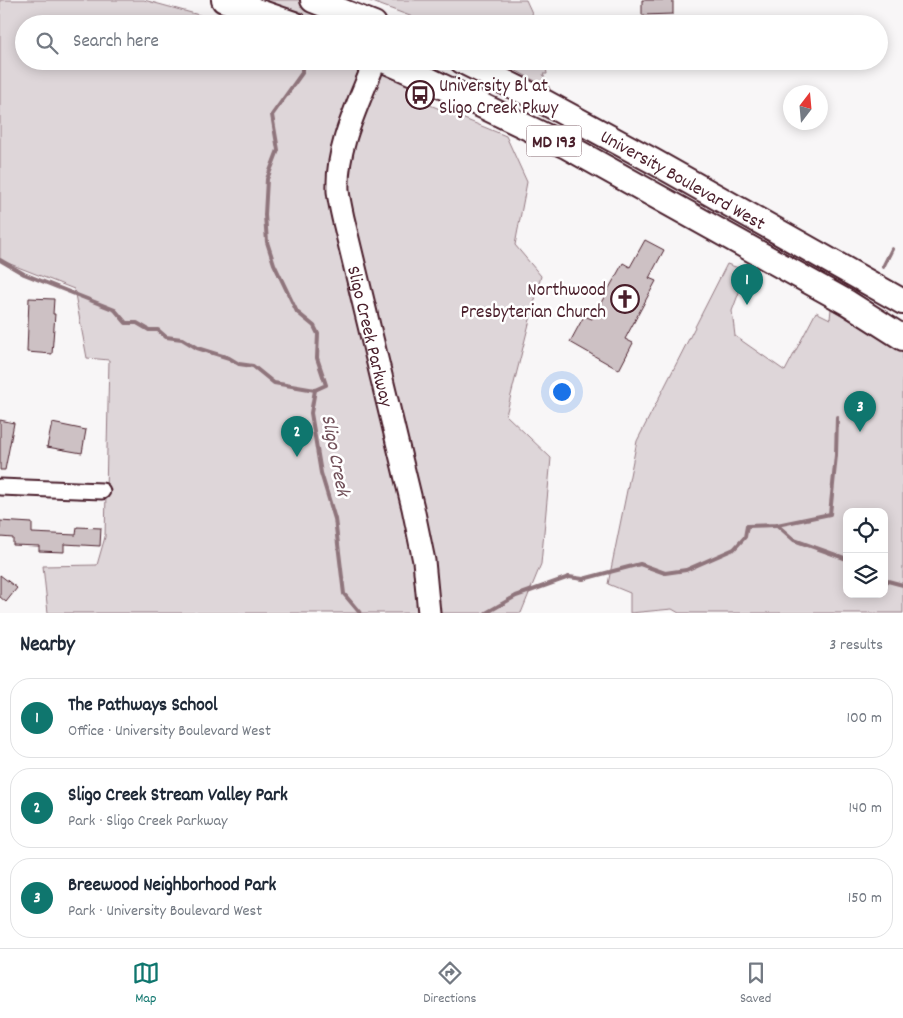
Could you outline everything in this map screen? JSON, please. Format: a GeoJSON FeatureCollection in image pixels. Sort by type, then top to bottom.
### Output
{"type":"FeatureCollection","features":[{"type":"Feature","properties":{"kind":"main road"},"geometry":{"type":"LineString","coordinates":[[224,0],[268,15]]}},
{"type":"Feature","properties":{"kind":"main road"},"geometry":{"type":"LineString","coordinates":[[313,0],[351,15]]}},
{"type":"Feature","properties":{"kind":"main road","name":"University Boulevard West"},"geometry":{"type":"LineString","coordinates":[[406,70],[568,147],[747,249],[848,303],[903,338]]}},
{"type":"Feature","properties":{"kind":"main road","name":"University Boulevard West"},"geometry":{"type":"LineString","coordinates":[[480,70],[535,97],[636,152],[903,302]]}},
{"type":"Feature","properties":{"kind":"street","name":"Sligo Creek Parkway"},"geometry":{"type":"LineString","coordinates":[[371,70],[350,122],[340,159],[338,192],[413,508],[424,561],[429,613]]}},
{"type":"Feature","properties":{"kind":"street"},"geometry":{"type":"LineString","coordinates":[[0,487],[102,491]]}},
{"type":"Feature","properties":{"kind":"shaded area"},"geometry":{"type":"Polygon","coordinates":[[[0,0],[144,0],[199,15],[15,15],[15,70],[425,70],[430,90],[430,105],[506,136],[527,182],[515,245],[541,276],[506,415],[551,458],[541,564],[521,613],[48,613],[43,566],[97,565],[105,537],[109,360],[87,358],[74,289],[0,260],[0,0]]]}},
{"type":"Feature","properties":{"kind":"shaded area"},"geometry":{"type":"Polygon","coordinates":[[[235,0],[308,0],[334,15],[239,15],[235,0]]]}},
{"type":"Feature","properties":{"kind":"shaded area"},"geometry":{"type":"Polygon","coordinates":[[[367,0],[526,0],[533,15],[407,15],[367,0]]]}},
{"type":"Feature","properties":{"kind":"shaded area"},"geometry":{"type":"Polygon","coordinates":[[[515,70],[546,70],[547,74],[543,74],[550,89],[515,70]]]}},
{"type":"Feature","properties":{"kind":"shaded area"},"geometry":{"type":"Polygon","coordinates":[[[727,264],[747,271],[732,311],[735,336],[785,371],[816,312],[830,319],[831,309],[903,352],[903,613],[679,613],[672,609],[630,613],[630,593],[608,584],[637,441],[727,264]]]}},
{"type":"Feature","properties":{"kind":"building"},"geometry":{"type":"Polygon","coordinates":[[[642,0],[673,0],[673,14],[642,15],[642,0]]]}},
{"type":"Feature","properties":{"kind":"building","name":"Northwood Presbyterian Church"},"geometry":{"type":"Polygon","coordinates":[[[645,240],[664,250],[649,278],[656,281],[625,339],[633,343],[619,370],[570,342],[584,316],[592,319],[623,263],[630,267],[645,240]]]}},
{"type":"Feature","properties":{"kind":"building"},"geometry":{"type":"Polygon","coordinates":[[[29,298],[54,299],[53,314],[55,314],[52,354],[27,352],[29,298]]]}},
{"type":"Feature","properties":{"kind":"building"},"geometry":{"type":"Polygon","coordinates":[[[0,420],[14,423],[5,470],[0,470],[0,420]]]}},
{"type":"Feature","properties":{"kind":"building"},"geometry":{"type":"Polygon","coordinates":[[[52,423],[86,430],[82,453],[47,447],[52,423]]]}},
{"type":"Feature","properties":{"kind":"building"},"geometry":{"type":"Polygon","coordinates":[[[0,521],[32,523],[32,533],[76,535],[77,527],[101,528],[100,546],[64,544],[64,552],[39,551],[39,546],[13,545],[13,538],[0,537],[0,521]]]}},
{"type":"Feature","properties":{"kind":"building"},"geometry":{"type":"Polygon","coordinates":[[[0,575],[17,588],[6,602],[0,597],[0,575]]]}},
{"type":"Feature","properties":{"kind":"waterway","name":"Sligo Creek"},"geometry":{"type":"LineString","coordinates":[[302,70],[302,73],[272,115],[278,150],[267,179],[265,215],[267,242],[274,264],[297,312],[314,326],[318,334],[317,358],[326,385],[315,390],[311,413],[321,473],[335,519],[344,594],[360,613]]}},
{"type":"Feature","properties":{"kind":"waterway"},"geometry":{"type":"LineString","coordinates":[[883,267],[892,249]]}},
{"type":"Feature","properties":{"kind":"waterway"},"geometry":{"type":"LineString","coordinates":[[0,260],[24,274],[115,310],[126,323],[137,323],[149,330],[158,330],[166,337],[182,339],[197,348],[229,358],[239,364],[253,366],[274,383],[315,390]]}},
{"type":"Feature","properties":{"kind":"waterway"},"geometry":{"type":"LineString","coordinates":[[486,613],[516,596],[569,577],[583,579],[640,564],[665,573],[686,570],[734,549],[745,537],[747,526],[777,525],[830,514],[836,455],[837,417]]}},
{"type":"Feature","properties":{"kind":"waterway"},"geometry":{"type":"LineString","coordinates":[[777,525],[794,540],[843,558]]}},
{"type":"Feature","properties":{"kind":"waterway"},"geometry":{"type":"LineString","coordinates":[[888,581],[903,585]]}},
{"type":"Feature","properties":{"kind":"place","name":"University Bl at Sligo Creek Pkwy"},"geometry":{"type":"Point","coordinates":[420,95]}},
{"type":"Feature","properties":{"kind":"place","name":"Northwood Presbyterian Church"},"geometry":{"type":"Point","coordinates":[625,299]}},
{"type":"Feature","properties":{"kind":"place","name":"The Pathways School"},"geometry":{"type":"Point","coordinates":[747,305]}},
{"type":"Feature","properties":{"kind":"place","name":"Breewood Neighborhood Park"},"geometry":{"type":"Point","coordinates":[860,432]}},
{"type":"Feature","properties":{"kind":"place","name":"Sligo Creek Stream Valley Park"},"geometry":{"type":"Point","coordinates":[297,457]}}]}
